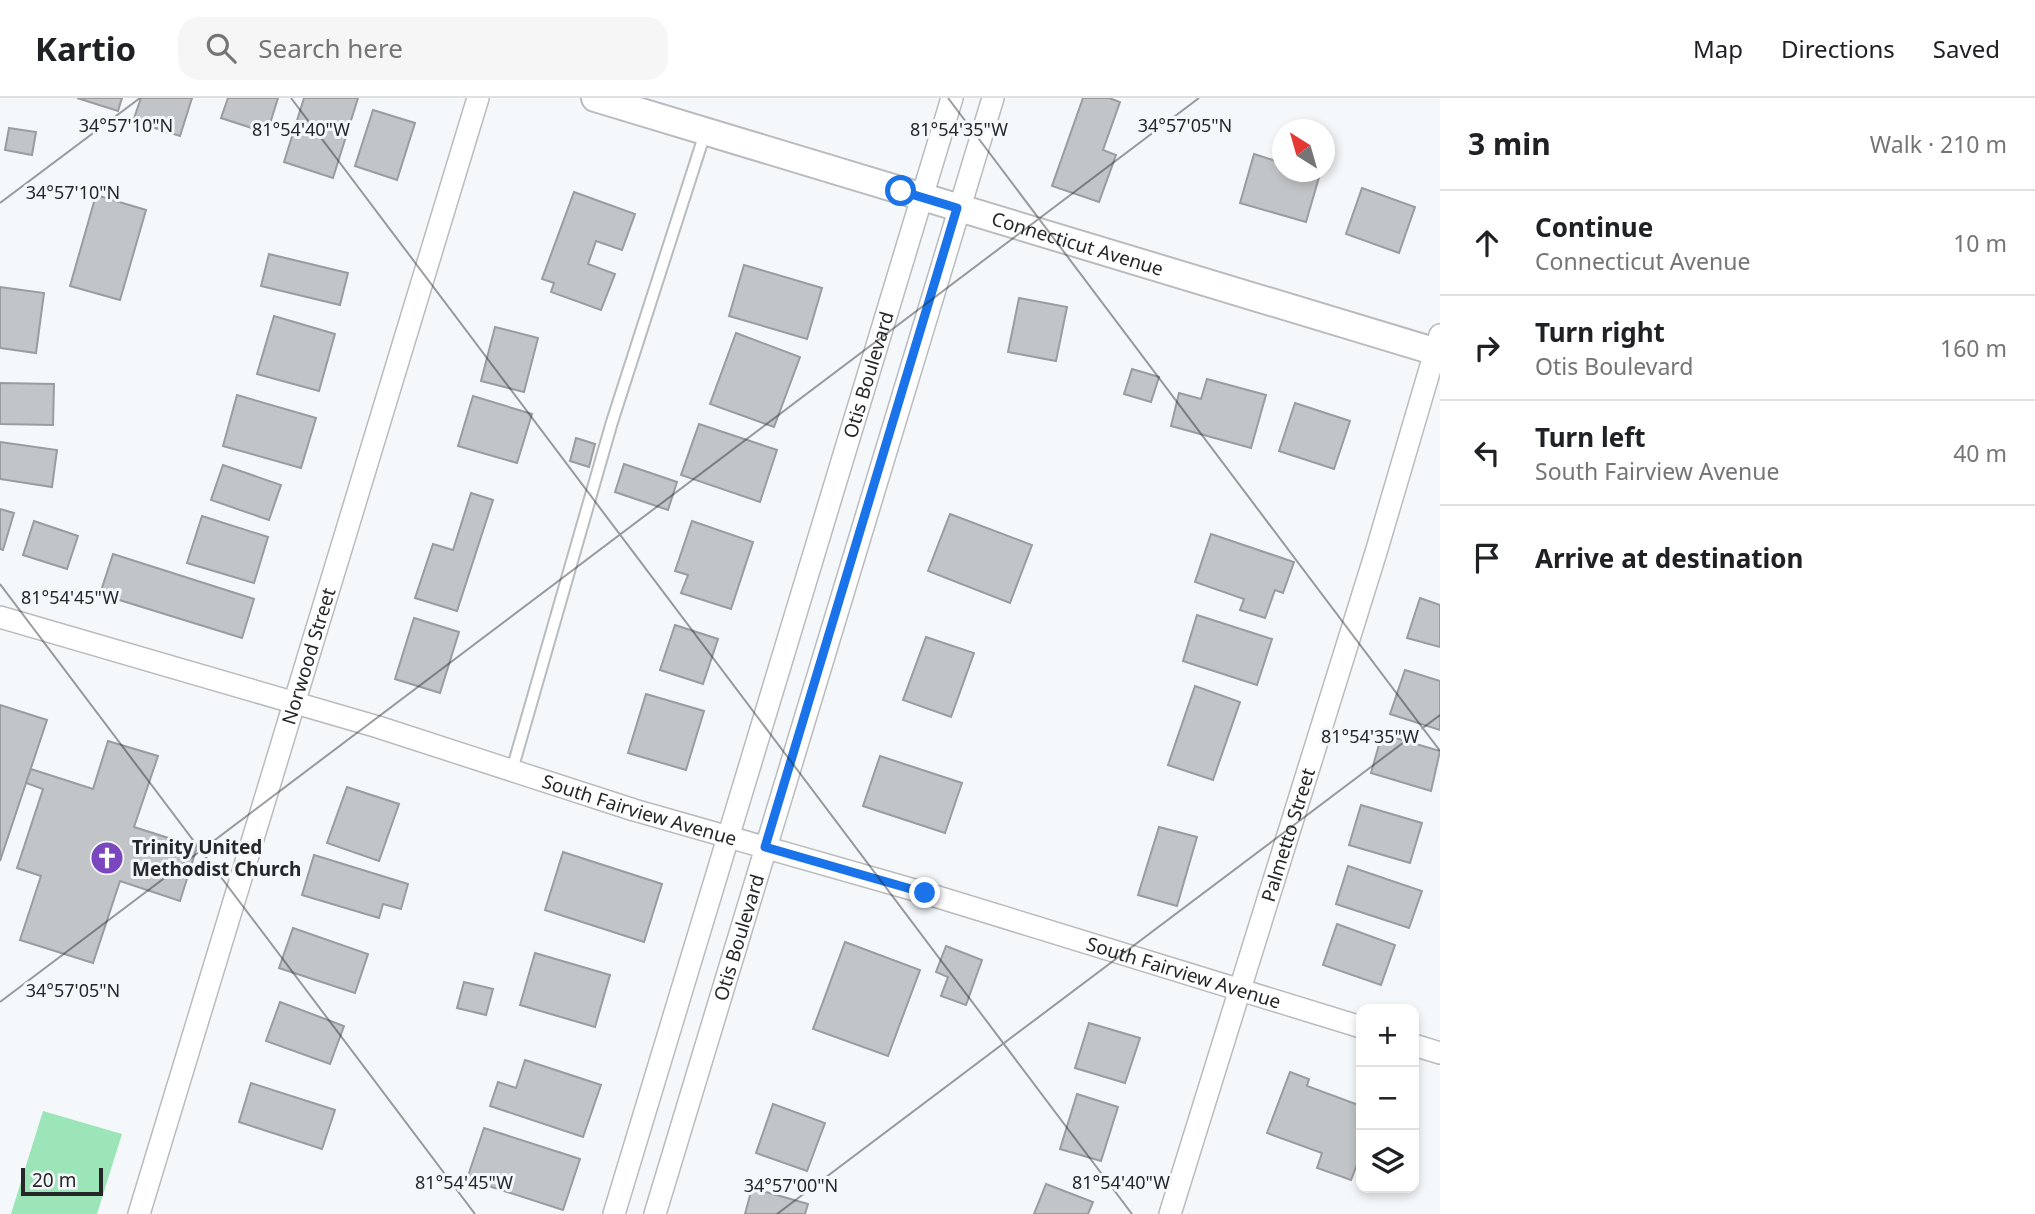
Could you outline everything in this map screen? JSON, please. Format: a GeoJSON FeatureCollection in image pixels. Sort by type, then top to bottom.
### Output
{"type":"FeatureCollection","features":[{"type":"Feature","properties":{"kind":"street","name":"Norwood Street"},"geometry":{"type":"LineString","coordinates":[[139,1214],[478,98]]}},
{"type":"Feature","properties":{"kind":"street","name":"Connecticut Avenue"},"geometry":{"type":"LineString","coordinates":[[595,98],[957,208],[1438,346]]}},
{"type":"Feature","properties":{"kind":"street","name":"Otis Boulevard"},"geometry":{"type":"LineString","coordinates":[[614,1214],[952,98]]}},
{"type":"Feature","properties":{"kind":"street","name":"Otis Boulevard"},"geometry":{"type":"LineString","coordinates":[[654,1214],[957,208],[993,98]]}},
{"type":"Feature","properties":{"kind":"street","name":"Palmetto Street"},"geometry":{"type":"LineString","coordinates":[[1170,1214],[1438,346]]}},
{"type":"Feature","properties":{"kind":"street","name":"South Fairview Avenue"},"geometry":{"type":"LineString","coordinates":[[0,617],[295,703],[728,837],[1356,1025]]}},
{"type":"Feature","properties":{"kind":"street"},"geometry":{"type":"LineString","coordinates":[[1419,1047],[1440,1054]]}},
{"type":"Feature","properties":{"kind":"lane"},"geometry":{"type":"LineString","coordinates":[[512,770],[612,422],[705,132]]}},
{"type":"Feature","properties":{"kind":"green space"},"geometry":{"type":"Polygon","coordinates":[[[43,1111],[122,1134],[97,1214],[11,1214],[43,1111]]]}},
{"type":"Feature","properties":{"kind":"building"},"geometry":{"type":"Polygon","coordinates":[[[77,98],[122,98],[118,111],[77,98]]]}},
{"type":"Feature","properties":{"kind":"building"},"geometry":{"type":"Polygon","coordinates":[[[141,98],[192,98],[180,136],[133,121],[141,98]]]}},
{"type":"Feature","properties":{"kind":"building"},"geometry":{"type":"Polygon","coordinates":[[[228,98],[278,98],[267,133],[221,118],[228,98]]]}},
{"type":"Feature","properties":{"kind":"building"},"geometry":{"type":"Polygon","coordinates":[[[304,98],[358,98],[333,178],[284,162],[304,98]]]}},
{"type":"Feature","properties":{"kind":"building"},"geometry":{"type":"Polygon","coordinates":[[[1083,98],[1109,98],[1120,102],[1103,150],[1116,155],[1099,202],[1052,186],[1083,98]]]}},
{"type":"Feature","properties":{"kind":"building"},"geometry":{"type":"Polygon","coordinates":[[[373,110],[415,123],[397,180],[355,166],[373,110]]]}},
{"type":"Feature","properties":{"kind":"building"},"geometry":{"type":"Polygon","coordinates":[[[9,128],[36,132],[32,155],[5,150],[9,128]]]}},
{"type":"Feature","properties":{"kind":"building"},"geometry":{"type":"Polygon","coordinates":[[[1254,154],[1272,160],[1272,182],[1318,182],[1306,222],[1240,203],[1254,154]]]}},
{"type":"Feature","properties":{"kind":"building"},"geometry":{"type":"Polygon","coordinates":[[[1362,188],[1415,207],[1399,253],[1346,234],[1362,188]]]}},
{"type":"Feature","properties":{"kind":"building"},"geometry":{"type":"Polygon","coordinates":[[[574,192],[635,214],[622,250],[596,241],[588,264],[615,274],[601,310],[551,292],[554,283],[542,279],[574,192]]]}},
{"type":"Feature","properties":{"kind":"building"},"geometry":{"type":"Polygon","coordinates":[[[96,195],[146,210],[120,300],[70,286],[96,195]]]}},
{"type":"Feature","properties":{"kind":"building"},"geometry":{"type":"Polygon","coordinates":[[[269,254],[348,273],[340,305],[261,286],[269,254]]]}},
{"type":"Feature","properties":{"kind":"building"},"geometry":{"type":"Polygon","coordinates":[[[744,265],[822,288],[807,339],[729,316],[744,265]]]}},
{"type":"Feature","properties":{"kind":"building"},"geometry":{"type":"Polygon","coordinates":[[[0,287],[44,293],[36,353],[0,348],[0,287]]]}},
{"type":"Feature","properties":{"kind":"building"},"geometry":{"type":"Polygon","coordinates":[[[1019,298],[1067,307],[1056,361],[1008,352],[1019,298]]]}},
{"type":"Feature","properties":{"kind":"building"},"geometry":{"type":"Polygon","coordinates":[[[274,316],[335,334],[319,391],[257,374],[274,316]]]}},
{"type":"Feature","properties":{"kind":"building"},"geometry":{"type":"Polygon","coordinates":[[[495,327],[538,338],[524,392],[481,381],[495,327]]]}},
{"type":"Feature","properties":{"kind":"building"},"geometry":{"type":"Polygon","coordinates":[[[736,333],[800,357],[774,427],[710,404],[736,333]]]}},
{"type":"Feature","properties":{"kind":"building"},"geometry":{"type":"Polygon","coordinates":[[[1132,369],[1159,377],[1151,402],[1124,394],[1132,369]]]}},
{"type":"Feature","properties":{"kind":"building"},"geometry":{"type":"Polygon","coordinates":[[[1207,379],[1266,395],[1251,448],[1171,426],[1179,393],[1201,399],[1207,379]]]}},
{"type":"Feature","properties":{"kind":"building"},"geometry":{"type":"Polygon","coordinates":[[[0,383],[54,384],[53,425],[0,424],[0,383]]]}},
{"type":"Feature","properties":{"kind":"building"},"geometry":{"type":"Polygon","coordinates":[[[237,395],[316,418],[301,468],[223,446],[237,395]]]}},
{"type":"Feature","properties":{"kind":"building"},"geometry":{"type":"Polygon","coordinates":[[[473,396],[532,414],[517,463],[458,446],[473,396]]]}},
{"type":"Feature","properties":{"kind":"building"},"geometry":{"type":"Polygon","coordinates":[[[1295,403],[1350,421],[1334,469],[1279,451],[1295,403]]]}},
{"type":"Feature","properties":{"kind":"building"},"geometry":{"type":"Polygon","coordinates":[[[699,424],[777,450],[760,502],[681,475],[699,424]]]}},
{"type":"Feature","properties":{"kind":"building"},"geometry":{"type":"Polygon","coordinates":[[[576,438],[595,444],[589,467],[570,461],[576,438]]]}},
{"type":"Feature","properties":{"kind":"building"},"geometry":{"type":"Polygon","coordinates":[[[0,442],[57,450],[52,487],[0,479],[0,442]]]}},
{"type":"Feature","properties":{"kind":"building"},"geometry":{"type":"Polygon","coordinates":[[[624,464],[677,482],[668,510],[615,492],[624,464]]]}},
{"type":"Feature","properties":{"kind":"building"},"geometry":{"type":"Polygon","coordinates":[[[223,465],[281,485],[269,520],[211,500],[223,465]]]}},
{"type":"Feature","properties":{"kind":"building"},"geometry":{"type":"Polygon","coordinates":[[[471,493],[493,500],[457,611],[415,598],[433,544],[453,550],[471,493]]]}},
{"type":"Feature","properties":{"kind":"building"},"geometry":{"type":"Polygon","coordinates":[[[0,509],[14,513],[3,550],[0,549],[0,509]]]}},
{"type":"Feature","properties":{"kind":"building"},"geometry":{"type":"Polygon","coordinates":[[[950,514],[1032,545],[1010,603],[928,571],[950,514]]]}},
{"type":"Feature","properties":{"kind":"building"},"geometry":{"type":"Polygon","coordinates":[[[202,516],[268,537],[254,583],[187,563],[202,516]]]}},
{"type":"Feature","properties":{"kind":"building"},"geometry":{"type":"Polygon","coordinates":[[[34,521],[78,536],[67,569],[23,555],[34,521]]]}},
{"type":"Feature","properties":{"kind":"building"},"geometry":{"type":"Polygon","coordinates":[[[692,521],[753,542],[731,609],[681,593],[688,575],[675,571],[692,521]]]}},
{"type":"Feature","properties":{"kind":"building"},"geometry":{"type":"Polygon","coordinates":[[[1211,534],[1294,562],[1283,593],[1275,590],[1265,618],[1240,610],[1244,599],[1195,582],[1211,534]]]}},
{"type":"Feature","properties":{"kind":"building"},"geometry":{"type":"Polygon","coordinates":[[[113,554],[254,599],[242,638],[100,594],[113,554]]]}},
{"type":"Feature","properties":{"kind":"building"},"geometry":{"type":"Polygon","coordinates":[[[1420,598],[1440,605],[1440,647],[1407,638],[1420,598]]]}},
{"type":"Feature","properties":{"kind":"building"},"geometry":{"type":"Polygon","coordinates":[[[1197,615],[1272,639],[1257,685],[1183,661],[1197,615]]]}},
{"type":"Feature","properties":{"kind":"building"},"geometry":{"type":"Polygon","coordinates":[[[414,618],[459,632],[440,693],[395,679],[414,618]]]}},
{"type":"Feature","properties":{"kind":"building"},"geometry":{"type":"Polygon","coordinates":[[[675,625],[718,639],[703,684],[660,670],[675,625]]]}},
{"type":"Feature","properties":{"kind":"building"},"geometry":{"type":"Polygon","coordinates":[[[926,637],[974,653],[951,717],[903,700],[926,637]]]}},
{"type":"Feature","properties":{"kind":"building"},"geometry":{"type":"Polygon","coordinates":[[[1405,670],[1440,681],[1440,730],[1390,714],[1405,670]]]}},
{"type":"Feature","properties":{"kind":"building"},"geometry":{"type":"Polygon","coordinates":[[[1195,686],[1240,702],[1213,780],[1168,765],[1195,686]]]}},
{"type":"Feature","properties":{"kind":"building"},"geometry":{"type":"Polygon","coordinates":[[[646,694],[704,711],[686,770],[628,753],[646,694]]]}},
{"type":"Feature","properties":{"kind":"building"},"geometry":{"type":"Polygon","coordinates":[[[0,705],[47,720],[0,861],[0,705]]]}},
{"type":"Feature","properties":{"kind":"building"},"geometry":{"type":"Polygon","coordinates":[[[1382,734],[1440,751],[1431,791],[1371,773],[1382,734]]]}},
{"type":"Feature","properties":{"kind":"building","name":"Trinity United Methodist Church"},"geometry":{"type":"Polygon","coordinates":[[[108,741],[158,756],[134,827],[197,847],[180,901],[120,881],[93,963],[20,940],[41,876],[17,868],[43,789],[26,783],[31,769],[93,789],[108,741]]]}},
{"type":"Feature","properties":{"kind":"building"},"geometry":{"type":"Polygon","coordinates":[[[880,756],[962,783],[945,833],[863,806],[880,756]]]}},
{"type":"Feature","properties":{"kind":"building"},"geometry":{"type":"Polygon","coordinates":[[[347,787],[399,804],[379,861],[327,843],[347,787]]]}},
{"type":"Feature","properties":{"kind":"building"},"geometry":{"type":"Polygon","coordinates":[[[1361,805],[1422,823],[1410,863],[1349,845],[1361,805]]]}},
{"type":"Feature","properties":{"kind":"building"},"geometry":{"type":"Polygon","coordinates":[[[1159,827],[1197,837],[1177,906],[1138,895],[1159,827]]]}},
{"type":"Feature","properties":{"kind":"building"},"geometry":{"type":"Polygon","coordinates":[[[563,852],[662,884],[644,942],[545,910],[563,852]]]}},
{"type":"Feature","properties":{"kind":"building"},"geometry":{"type":"Polygon","coordinates":[[[314,855],[408,884],[401,909],[383,904],[379,918],[302,895],[314,855]]]}},
{"type":"Feature","properties":{"kind":"building"},"geometry":{"type":"Polygon","coordinates":[[[1348,866],[1422,891],[1409,928],[1336,904],[1348,866]]]}},
{"type":"Feature","properties":{"kind":"building"},"geometry":{"type":"Polygon","coordinates":[[[1337,924],[1395,945],[1381,985],[1323,965],[1337,924]]]}},
{"type":"Feature","properties":{"kind":"building"},"geometry":{"type":"Polygon","coordinates":[[[293,928],[368,954],[355,993],[279,968],[293,928]]]}},
{"type":"Feature","properties":{"kind":"building"},"geometry":{"type":"Polygon","coordinates":[[[845,942],[920,970],[888,1056],[813,1029],[845,942]]]}},
{"type":"Feature","properties":{"kind":"building"},"geometry":{"type":"Polygon","coordinates":[[[946,946],[982,960],[966,1005],[941,996],[948,977],[936,972],[946,946]]]}},
{"type":"Feature","properties":{"kind":"building"},"geometry":{"type":"Polygon","coordinates":[[[535,953],[610,975],[595,1027],[520,1005],[535,953]]]}},
{"type":"Feature","properties":{"kind":"building"},"geometry":{"type":"Polygon","coordinates":[[[464,982],[493,989],[486,1015],[457,1008],[464,982]]]}},
{"type":"Feature","properties":{"kind":"building"},"geometry":{"type":"Polygon","coordinates":[[[280,1002],[344,1026],[330,1064],[266,1041],[280,1002]]]}},
{"type":"Feature","properties":{"kind":"building"},"geometry":{"type":"Polygon","coordinates":[[[1089,1023],[1140,1038],[1125,1083],[1075,1068],[1089,1023]]]}},
{"type":"Feature","properties":{"kind":"building"},"geometry":{"type":"Polygon","coordinates":[[[525,1060],[601,1085],[583,1137],[490,1106],[498,1082],[516,1088],[525,1060]]]}},
{"type":"Feature","properties":{"kind":"building"},"geometry":{"type":"Polygon","coordinates":[[[1290,1072],[1309,1079],[1307,1086],[1356,1104],[1356,1167],[1351,1180],[1317,1168],[1322,1153],[1267,1133],[1290,1072]]]}},
{"type":"Feature","properties":{"kind":"building"},"geometry":{"type":"Polygon","coordinates":[[[251,1083],[335,1110],[322,1149],[239,1122],[251,1083]]]}},
{"type":"Feature","properties":{"kind":"building"},"geometry":{"type":"Polygon","coordinates":[[[1077,1094],[1118,1107],[1101,1161],[1060,1149],[1077,1094]]]}},
{"type":"Feature","properties":{"kind":"building"},"geometry":{"type":"Polygon","coordinates":[[[773,1104],[825,1123],[807,1171],[756,1153],[773,1104]]]}},
{"type":"Feature","properties":{"kind":"building"},"geometry":{"type":"Polygon","coordinates":[[[484,1128],[580,1159],[563,1210],[467,1179],[484,1128]]]}},
{"type":"Feature","properties":{"kind":"building"},"geometry":{"type":"Polygon","coordinates":[[[1046,1184],[1093,1202],[1088,1214],[1034,1214],[1046,1184]]]}},
{"type":"Feature","properties":{"kind":"building"},"geometry":{"type":"Polygon","coordinates":[[[752,1188],[808,1204],[805,1214],[745,1214],[752,1188]]]}},
{"type":"Feature","properties":{"kind":"place","name":"Trinity United Methodist Church"},"geometry":{"type":"Point","coordinates":[107,858]}},
{"type":"Feature","properties":{"kind":"route"},"geometry":{"type":"LineString","coordinates":[[901,191],[957,208],[765,847],[925,893]]}}]}
